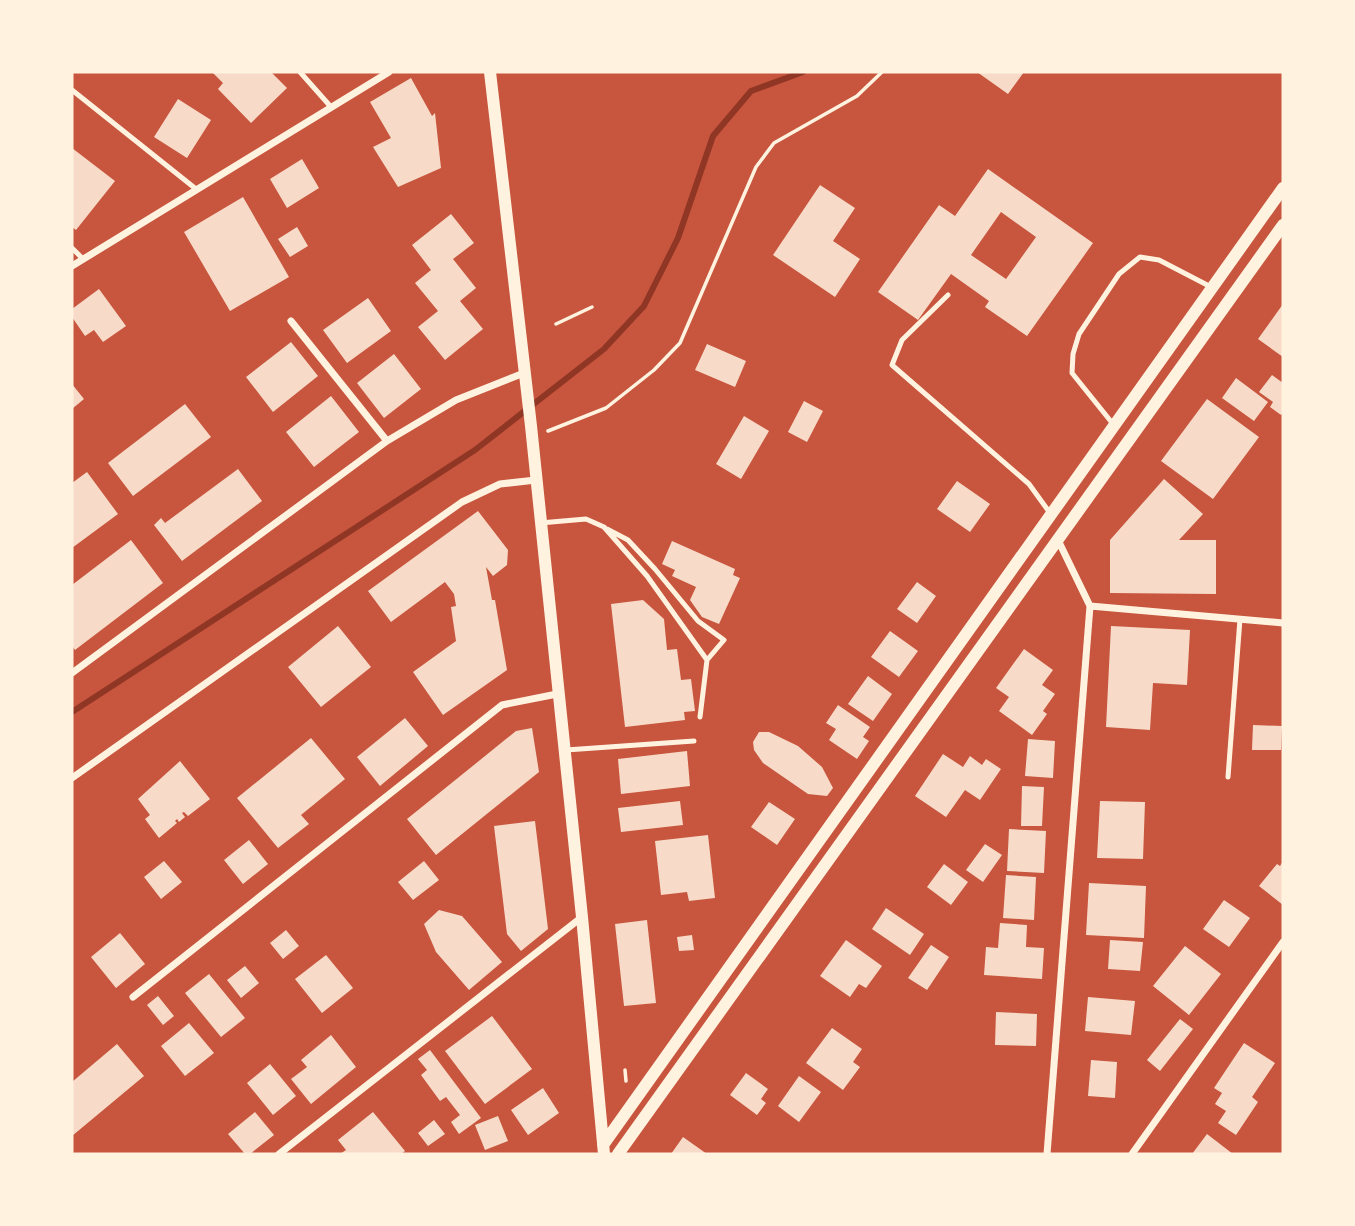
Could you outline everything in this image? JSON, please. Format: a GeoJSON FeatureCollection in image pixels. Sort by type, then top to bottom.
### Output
{"type":"FeatureCollection","features":[{"type":"Feature","properties":{"kind":"street"},"geometry":{"type":"LineString","coordinates":[[72,266],[390,72]]}},
{"type":"Feature","properties":{"kind":"street"},"geometry":{"type":"LineString","coordinates":[[490,72],[582,916],[603,1149]]}},
{"type":"Feature","properties":{"kind":"street"},"geometry":{"type":"LineString","coordinates":[[603,1149],[1283,188]]}},
{"type":"Feature","properties":{"kind":"street"},"geometry":{"type":"LineString","coordinates":[[618,1154],[1283,225]]}},
{"type":"Feature","properties":{"kind":"street"},"geometry":{"type":"LineString","coordinates":[[291,321],[387,441]]}},
{"type":"Feature","properties":{"kind":"street"},"geometry":{"type":"LineString","coordinates":[[72,673],[387,441],[456,400],[524,373]]}},
{"type":"Feature","properties":{"kind":"street"},"geometry":{"type":"LineString","coordinates":[[72,778],[462,502],[500,484],[536,480]]}},
{"type":"Feature","properties":{"kind":"street"},"geometry":{"type":"LineString","coordinates":[[1047,1154],[1090,606],[1057,538]]}},
{"type":"Feature","properties":{"kind":"street"},"geometry":{"type":"LineString","coordinates":[[1090,606],[1283,623]]}},
{"type":"Feature","properties":{"kind":"street"},"geometry":{"type":"LineString","coordinates":[[133,997],[502,705],[557,694]]}},
{"type":"Feature","properties":{"kind":"street"},"geometry":{"type":"LineString","coordinates":[[279,1154],[582,916]]}},
{"type":"Feature","properties":{"kind":"street"},"geometry":{"type":"LineString","coordinates":[[1132,1154],[1283,942]]}},
{"type":"Feature","properties":{"kind":"lane"},"geometry":{"type":"LineString","coordinates":[[300,72],[331,107]]}},
{"type":"Feature","properties":{"kind":"lane"},"geometry":{"type":"LineString","coordinates":[[72,90],[196,189]]}},
{"type":"Feature","properties":{"kind":"lane"},"geometry":{"type":"LineString","coordinates":[[72,248],[83,258]]}},
{"type":"Feature","properties":{"kind":"lane"},"geometry":{"type":"LineString","coordinates":[[1115,426],[1072,373],[1073,354],[1079,334],[1119,274],[1140,257],[1159,260],[1213,288]]}},
{"type":"Feature","properties":{"kind":"lane"},"geometry":{"type":"LineString","coordinates":[[948,295],[902,340],[892,365],[1030,484],[1051,515]]}},
{"type":"Feature","properties":{"kind":"lane"},"geometry":{"type":"LineString","coordinates":[[540,523],[586,519],[628,540],[698,621],[724,640],[707,660],[700,717]]}},
{"type":"Feature","properties":{"kind":"lane"},"geometry":{"type":"LineString","coordinates":[[604,527],[647,576],[707,660]]}},
{"type":"Feature","properties":{"kind":"lane"},"geometry":{"type":"LineString","coordinates":[[1228,777],[1240,619]]}},
{"type":"Feature","properties":{"kind":"lane"},"geometry":{"type":"LineString","coordinates":[[563,751],[694,741]]}},
{"type":"Feature","properties":{"kind":"path"},"geometry":{"type":"LineString","coordinates":[[531,432],[606,408],[654,370],[680,343],[756,167],[774,143],[857,96],[882,72]]}},
{"type":"Feature","properties":{"kind":"path"},"geometry":{"type":"LineString","coordinates":[[556,324],[592,307]]}},
{"type":"Feature","properties":{"kind":"path"},"geometry":{"type":"LineString","coordinates":[[625,1070],[626,1081]]}},
{"type":"Feature","properties":{"kind":"building"},"geometry":{"type":"Polygon","coordinates":[[[212,72],[271,72],[287,88],[251,123],[218,89],[223,83],[212,72]]]}},
{"type":"Feature","properties":{"kind":"building"},"geometry":{"type":"Polygon","coordinates":[[[977,72],[1024,72],[1008,94],[977,72]]]}},
{"type":"Feature","properties":{"kind":"building"},"geometry":{"type":"Polygon","coordinates":[[[411,78],[432,116],[435,113],[441,168],[398,187],[373,147],[391,138],[370,102],[411,78]]]}},
{"type":"Feature","properties":{"kind":"building"},"geometry":{"type":"Polygon","coordinates":[[[178,99],[211,120],[187,158],[154,137],[178,99]]]}},
{"type":"Feature","properties":{"kind":"building"},"geometry":{"type":"Polygon","coordinates":[[[72,148],[115,181],[76,230],[72,227],[72,148]]]}},
{"type":"Feature","properties":{"kind":"building"},"geometry":{"type":"Polygon","coordinates":[[[302,159],[319,188],[287,208],[270,179],[302,159]]]}},
{"type":"Feature","properties":{"kind":"building"},"geometry":{"type":"Polygon","coordinates":[[[988,169],[1093,243],[1027,336],[985,307],[989,301],[951,274],[918,320],[878,292],[939,205],[955,216],[988,169]],[[1001,212],[971,255],[1006,279],[1036,237],[1001,212]]]}},
{"type":"Feature","properties":{"kind":"building"},"geometry":{"type":"Polygon","coordinates":[[[820,185],[855,208],[833,241],[860,259],[835,297],[773,255],[820,185]]]}},
{"type":"Feature","properties":{"kind":"building"},"geometry":{"type":"Polygon","coordinates":[[[243,197],[289,277],[230,311],[184,232],[243,197]]]}},
{"type":"Feature","properties":{"kind":"building"},"geometry":{"type":"Polygon","coordinates":[[[451,214],[474,243],[453,259],[476,288],[460,301],[483,329],[445,360],[418,327],[438,311],[415,283],[431,270],[412,245],[451,214]]]}},
{"type":"Feature","properties":{"kind":"building"},"geometry":{"type":"Polygon","coordinates":[[[297,227],[308,246],[290,257],[278,239],[297,227]]]}},
{"type":"Feature","properties":{"kind":"building"},"geometry":{"type":"Polygon","coordinates":[[[99,289],[126,326],[103,342],[94,330],[85,336],[72,317],[72,309],[99,289]]]}},
{"type":"Feature","properties":{"kind":"building"},"geometry":{"type":"Polygon","coordinates":[[[368,298],[391,331],[347,363],[323,330],[368,298]]]}},
{"type":"Feature","properties":{"kind":"building"},"geometry":{"type":"Polygon","coordinates":[[[1283,304],[1283,357],[1258,339],[1283,304]]]}},
{"type":"Feature","properties":{"kind":"building"},"geometry":{"type":"Polygon","coordinates":[[[291,342],[318,376],[273,412],[246,377],[291,342]]]}},
{"type":"Feature","properties":{"kind":"building"},"geometry":{"type":"Polygon","coordinates":[[[707,344],[746,361],[735,387],[695,370],[707,344]]]}},
{"type":"Feature","properties":{"kind":"building"},"geometry":{"type":"Polygon","coordinates":[[[394,354],[421,389],[384,418],[357,383],[394,354]]]}},
{"type":"Feature","properties":{"kind":"building"},"geometry":{"type":"Polygon","coordinates":[[[1272,375],[1283,383],[1281,415],[1270,407],[1273,402],[1259,392],[1272,375]]]}},
{"type":"Feature","properties":{"kind":"building"},"geometry":{"type":"Polygon","coordinates":[[[1236,378],[1268,402],[1254,421],[1222,398],[1236,378]]]}},
{"type":"Feature","properties":{"kind":"building"},"geometry":{"type":"Polygon","coordinates":[[[72,384],[84,399],[72,409],[72,384]]]}},
{"type":"Feature","properties":{"kind":"building"},"geometry":{"type":"Polygon","coordinates":[[[331,396],[359,432],[314,467],[286,432],[331,396]]]}},
{"type":"Feature","properties":{"kind":"building"},"geometry":{"type":"Polygon","coordinates":[[[1207,399],[1259,437],[1213,499],[1161,461],[1207,399]]]}},
{"type":"Feature","properties":{"kind":"building"},"geometry":{"type":"Polygon","coordinates":[[[804,401],[823,411],[807,442],[788,432],[804,401]]]}},
{"type":"Feature","properties":{"kind":"building"},"geometry":{"type":"Polygon","coordinates":[[[185,404],[211,437],[133,496],[108,463],[185,404]]]}},
{"type":"Feature","properties":{"kind":"building"},"geometry":{"type":"Polygon","coordinates":[[[744,416],[769,431],[741,479],[716,464],[744,416]]]}},
{"type":"Feature","properties":{"kind":"building"},"geometry":{"type":"Polygon","coordinates":[[[238,469],[262,501],[182,561],[154,525],[161,518],[165,523],[238,469]]]}},
{"type":"Feature","properties":{"kind":"building"},"geometry":{"type":"Polygon","coordinates":[[[87,472],[118,514],[72,548],[72,483],[87,472]]]}},
{"type":"Feature","properties":{"kind":"building"},"geometry":{"type":"Polygon","coordinates":[[[1164,479],[1203,514],[1179,540],[1216,540],[1216,594],[1110,593],[1110,540],[1164,479]]]}},
{"type":"Feature","properties":{"kind":"building"},"geometry":{"type":"Polygon","coordinates":[[[957,481],[990,504],[970,532],[937,509],[957,481]]]}},
{"type":"Feature","properties":{"kind":"building"},"geometry":{"type":"Polygon","coordinates":[[[478,511],[508,550],[507,565],[493,576],[486,567],[492,600],[495,600],[507,670],[443,715],[413,672],[456,641],[451,607],[456,606],[454,594],[445,582],[391,622],[368,591],[478,511]]]}},
{"type":"Feature","properties":{"kind":"building"},"geometry":{"type":"Polygon","coordinates":[[[131,540],[163,583],[75,650],[72,646],[72,585],[131,540]]]}},
{"type":"Feature","properties":{"kind":"building"},"geometry":{"type":"Polygon","coordinates":[[[672,541],[735,569],[733,575],[740,578],[719,624],[702,617],[690,600],[696,587],[672,576],[675,570],[662,564],[672,541]]]}},
{"type":"Feature","properties":{"kind":"building"},"geometry":{"type":"Polygon","coordinates":[[[917,582],[936,596],[917,623],[897,609],[917,582]]]}},
{"type":"Feature","properties":{"kind":"building"},"geometry":{"type":"Polygon","coordinates":[[[643,600],[664,619],[667,650],[677,649],[681,680],[691,679],[695,711],[684,712],[685,720],[625,727],[611,604],[643,600]]]}},
{"type":"Feature","properties":{"kind":"building"},"geometry":{"type":"Polygon","coordinates":[[[338,626],[371,667],[321,707],[288,667],[338,626]]]}},
{"type":"Feature","properties":{"kind":"building"},"geometry":{"type":"Polygon","coordinates":[[[1111,626],[1190,630],[1187,685],[1153,683],[1150,730],[1106,727],[1111,626]]]}},
{"type":"Feature","properties":{"kind":"building"},"geometry":{"type":"Polygon","coordinates":[[[890,631],[918,651],[899,677],[871,657],[890,631]]]}},
{"type":"Feature","properties":{"kind":"building"},"geometry":{"type":"Polygon","coordinates":[[[1024,649],[1053,670],[1042,685],[1055,694],[1043,711],[1047,714],[1032,735],[999,711],[1009,697],[996,688],[1024,649]]]}},
{"type":"Feature","properties":{"kind":"building"},"geometry":{"type":"Polygon","coordinates":[[[868,676],[892,694],[873,721],[848,704],[868,676]]]}},
{"type":"Feature","properties":{"kind":"building"},"geometry":{"type":"Polygon","coordinates":[[[838,705],[870,727],[863,737],[869,741],[857,759],[829,740],[836,729],[826,723],[838,705]]]}},
{"type":"Feature","properties":{"kind":"building"},"geometry":{"type":"Polygon","coordinates":[[[405,718],[428,746],[380,786],[357,757],[405,718]]]}},
{"type":"Feature","properties":{"kind":"building"},"geometry":{"type":"Polygon","coordinates":[[[1253,725],[1282,726],[1281,750],[1252,750],[1253,725]]]}},
{"type":"Feature","properties":{"kind":"building"},"geometry":{"type":"Polygon","coordinates":[[[532,728],[539,772],[436,855],[407,819],[516,731],[532,728]]]}},
{"type":"Feature","properties":{"kind":"building"},"geometry":{"type":"Polygon","coordinates":[[[759,732],[769,732],[798,746],[822,767],[833,788],[827,796],[808,794],[763,763],[754,750],[753,742],[759,732]]]}},
{"type":"Feature","properties":{"kind":"building"},"geometry":{"type":"Polygon","coordinates":[[[311,738],[345,779],[301,815],[309,824],[278,848],[237,798],[311,738]]]}},
{"type":"Feature","properties":{"kind":"building"},"geometry":{"type":"Polygon","coordinates":[[[1028,739],[1055,741],[1053,778],[1025,776],[1028,739]]]}},
{"type":"Feature","properties":{"kind":"building"},"geometry":{"type":"Polygon","coordinates":[[[687,751],[690,786],[621,794],[618,759],[687,751]]]}},
{"type":"Feature","properties":{"kind":"building"},"geometry":{"type":"Polygon","coordinates":[[[943,754],[963,767],[970,756],[982,765],[986,759],[1001,769],[980,800],[965,790],[946,817],[915,796],[943,754]]]}},
{"type":"Feature","properties":{"kind":"building"},"geometry":{"type":"Polygon","coordinates":[[[180,761],[210,799],[188,816],[182,813],[185,817],[179,822],[177,819],[177,823],[159,838],[145,819],[150,815],[138,799],[180,761]]]}},
{"type":"Feature","properties":{"kind":"building"},"geometry":{"type":"Polygon","coordinates":[[[1022,786],[1044,787],[1042,826],[1021,826],[1022,786]]]}},
{"type":"Feature","properties":{"kind":"building"},"geometry":{"type":"Polygon","coordinates":[[[680,801],[683,825],[621,832],[618,808],[680,801]]]}},
{"type":"Feature","properties":{"kind":"building"},"geometry":{"type":"Polygon","coordinates":[[[1100,801],[1145,802],[1143,859],[1097,858],[1100,801]]]}},
{"type":"Feature","properties":{"kind":"building"},"geometry":{"type":"Polygon","coordinates":[[[769,802],[795,819],[777,845],[751,827],[769,802]]]}},
{"type":"Feature","properties":{"kind":"building"},"geometry":{"type":"Polygon","coordinates":[[[535,821],[548,929],[521,951],[507,934],[494,826],[535,821]]]}},
{"type":"Feature","properties":{"kind":"building"},"geometry":{"type":"Polygon","coordinates":[[[1009,829],[1046,831],[1044,873],[1007,871],[1009,829]]]}},
{"type":"Feature","properties":{"kind":"building"},"geometry":{"type":"Polygon","coordinates":[[[708,835],[715,898],[689,901],[687,892],[661,895],[655,841],[708,835]]]}},
{"type":"Feature","properties":{"kind":"building"},"geometry":{"type":"Polygon","coordinates":[[[249,840],[268,864],[243,884],[224,860],[249,840]]]}},
{"type":"Feature","properties":{"kind":"building"},"geometry":{"type":"Polygon","coordinates":[[[985,844],[1002,855],[983,882],[966,870],[985,844]]]}},
{"type":"Feature","properties":{"kind":"building"},"geometry":{"type":"Polygon","coordinates":[[[164,861],[182,882],[161,899],[144,877],[164,861]]]}},
{"type":"Feature","properties":{"kind":"building"},"geometry":{"type":"Polygon","coordinates":[[[424,861],[439,880],[413,900],[398,882],[424,861]]]}},
{"type":"Feature","properties":{"kind":"building"},"geometry":{"type":"Polygon","coordinates":[[[1283,861],[1283,905],[1259,886],[1277,864],[1280,866],[1283,861]]]}},
{"type":"Feature","properties":{"kind":"building"},"geometry":{"type":"Polygon","coordinates":[[[944,864],[968,882],[951,905],[927,887],[944,864]]]}},
{"type":"Feature","properties":{"kind":"building"},"geometry":{"type":"Polygon","coordinates":[[[1006,875],[1036,877],[1034,920],[1003,918],[1006,875]]]}},
{"type":"Feature","properties":{"kind":"building"},"geometry":{"type":"Polygon","coordinates":[[[1089,883],[1146,886],[1144,938],[1086,935],[1089,883]]]}},
{"type":"Feature","properties":{"kind":"building"},"geometry":{"type":"Polygon","coordinates":[[[1224,900],[1250,918],[1229,947],[1203,929],[1224,900]]]}},
{"type":"Feature","properties":{"kind":"building"},"geometry":{"type":"Polygon","coordinates":[[[886,908],[924,934],[910,955],[872,929],[886,908]]]}},
{"type":"Feature","properties":{"kind":"building"},"geometry":{"type":"Polygon","coordinates":[[[439,910],[462,916],[502,962],[469,990],[436,952],[424,924],[439,910]]]}},
{"type":"Feature","properties":{"kind":"building"},"geometry":{"type":"Polygon","coordinates":[[[647,920],[656,1003],[624,1006],[615,924],[647,920]]]}},
{"type":"Feature","properties":{"kind":"building"},"geometry":{"type":"Polygon","coordinates":[[[1000,923],[1027,925],[1026,947],[1044,948],[1042,979],[984,975],[986,947],[998,948],[1000,923]]]}},
{"type":"Feature","properties":{"kind":"building"},"geometry":{"type":"Polygon","coordinates":[[[286,930],[299,946],[283,959],[270,943],[286,930]]]}},
{"type":"Feature","properties":{"kind":"building"},"geometry":{"type":"Polygon","coordinates":[[[120,933],[145,964],[116,988],[91,957],[120,933]]]}},
{"type":"Feature","properties":{"kind":"building"},"geometry":{"type":"Polygon","coordinates":[[[692,935],[694,950],[679,951],[677,937],[692,935]]]}},
{"type":"Feature","properties":{"kind":"building"},"geometry":{"type":"Polygon","coordinates":[[[846,940],[882,966],[866,988],[859,984],[850,997],[820,976],[846,940]]]}},
{"type":"Feature","properties":{"kind":"building"},"geometry":{"type":"Polygon","coordinates":[[[1110,940],[1143,942],[1140,971],[1108,969],[1110,940]]]}},
{"type":"Feature","properties":{"kind":"building"},"geometry":{"type":"Polygon","coordinates":[[[931,945],[949,957],[927,990],[908,978],[931,945]]]}},
{"type":"Feature","properties":{"kind":"building"},"geometry":{"type":"Polygon","coordinates":[[[1185,946],[1221,974],[1189,1015],[1153,986],[1185,946]]]}},
{"type":"Feature","properties":{"kind":"building"},"geometry":{"type":"Polygon","coordinates":[[[326,955],[353,988],[322,1013],[295,979],[326,955]]]}},
{"type":"Feature","properties":{"kind":"building"},"geometry":{"type":"Polygon","coordinates":[[[245,966],[259,983],[241,998],[227,980],[245,966]]]}},
{"type":"Feature","properties":{"kind":"building"},"geometry":{"type":"Polygon","coordinates":[[[209,974],[245,1018],[221,1037],[185,993],[209,974]]]}},
{"type":"Feature","properties":{"kind":"building"},"geometry":{"type":"Polygon","coordinates":[[[158,996],[174,1016],[163,1025],[147,1005],[158,996]]]}},
{"type":"Feature","properties":{"kind":"building"},"geometry":{"type":"Polygon","coordinates":[[[1088,997],[1135,1001],[1131,1035],[1085,1031],[1088,997]]]}},
{"type":"Feature","properties":{"kind":"building"},"geometry":{"type":"Polygon","coordinates":[[[996,1012],[1037,1014],[1036,1046],[995,1045],[996,1012]]]}},
{"type":"Feature","properties":{"kind":"building"},"geometry":{"type":"Polygon","coordinates":[[[492,1016],[532,1069],[485,1104],[445,1051],[492,1016]]]}},
{"type":"Feature","properties":{"kind":"building"},"geometry":{"type":"Polygon","coordinates":[[[1180,1019],[1193,1029],[1160,1071],[1147,1060],[1180,1019]]]}},
{"type":"Feature","properties":{"kind":"building"},"geometry":{"type":"Polygon","coordinates":[[[189,1023],[214,1053],[185,1076],[161,1046],[189,1023]]]}},
{"type":"Feature","properties":{"kind":"building"},"geometry":{"type":"Polygon","coordinates":[[[832,1028],[862,1049],[853,1062],[860,1067],[843,1090],[806,1063],[832,1028]]]}},
{"type":"Feature","properties":{"kind":"building"},"geometry":{"type":"Polygon","coordinates":[[[331,1035],[356,1067],[311,1104],[291,1079],[307,1067],[301,1060],[331,1035]]]}},
{"type":"Feature","properties":{"kind":"building"},"geometry":{"type":"Polygon","coordinates":[[[1244,1043],[1275,1063],[1252,1097],[1258,1102],[1236,1135],[1218,1123],[1226,1111],[1215,1104],[1222,1093],[1214,1088],[1244,1043]]]}},
{"type":"Feature","properties":{"kind":"building"},"geometry":{"type":"Polygon","coordinates":[[[117,1044],[144,1076],[72,1136],[72,1082],[117,1044]]]}},
{"type":"Feature","properties":{"kind":"building"},"geometry":{"type":"Polygon","coordinates":[[[430,1050],[481,1118],[459,1134],[451,1122],[460,1115],[446,1097],[440,1101],[421,1075],[427,1070],[418,1059],[430,1050]]]}},
{"type":"Feature","properties":{"kind":"building"},"geometry":{"type":"Polygon","coordinates":[[[1091,1060],[1117,1062],[1115,1098],[1088,1096],[1091,1060]]]}},
{"type":"Feature","properties":{"kind":"building"},"geometry":{"type":"Polygon","coordinates":[[[270,1064],[296,1096],[273,1115],[247,1083],[270,1064]]]}},
{"type":"Feature","properties":{"kind":"building"},"geometry":{"type":"Polygon","coordinates":[[[746,1073],[768,1089],[761,1099],[766,1103],[757,1115],[730,1095],[746,1073]]]}},
{"type":"Feature","properties":{"kind":"building"},"geometry":{"type":"Polygon","coordinates":[[[799,1076],[821,1092],[799,1122],[778,1106],[799,1076]]]}},
{"type":"Feature","properties":{"kind":"building"},"geometry":{"type":"Polygon","coordinates":[[[543,1088],[559,1113],[528,1135],[511,1110],[543,1088]]]}},
{"type":"Feature","properties":{"kind":"building"},"geometry":{"type":"Polygon","coordinates":[[[255,1112],[274,1135],[250,1154],[245,1154],[228,1134],[255,1112]]]}},
{"type":"Feature","properties":{"kind":"building"},"geometry":{"type":"Polygon","coordinates":[[[373,1112],[405,1151],[401,1154],[340,1154],[346,1150],[338,1140],[373,1112]]]}},
{"type":"Feature","properties":{"kind":"building"},"geometry":{"type":"Polygon","coordinates":[[[498,1116],[508,1141],[485,1150],[475,1125],[498,1116]]]}},
{"type":"Feature","properties":{"kind":"building"},"geometry":{"type":"Polygon","coordinates":[[[434,1120],[445,1134],[428,1146],[418,1133],[434,1120]]]}},
{"type":"Feature","properties":{"kind":"building"},"geometry":{"type":"Polygon","coordinates":[[[1207,1134],[1233,1154],[1192,1154],[1207,1134]]]}},
{"type":"Feature","properties":{"kind":"building"},"geometry":{"type":"Polygon","coordinates":[[[683,1137],[707,1154],[671,1154],[683,1137]]]}},
{"type":"Feature","properties":{"kind":"waterway"},"geometry":{"type":"LineString","coordinates":[[72,712],[475,450],[604,349],[644,306],[678,238],[713,136],[751,91],[803,72]]}}]}
